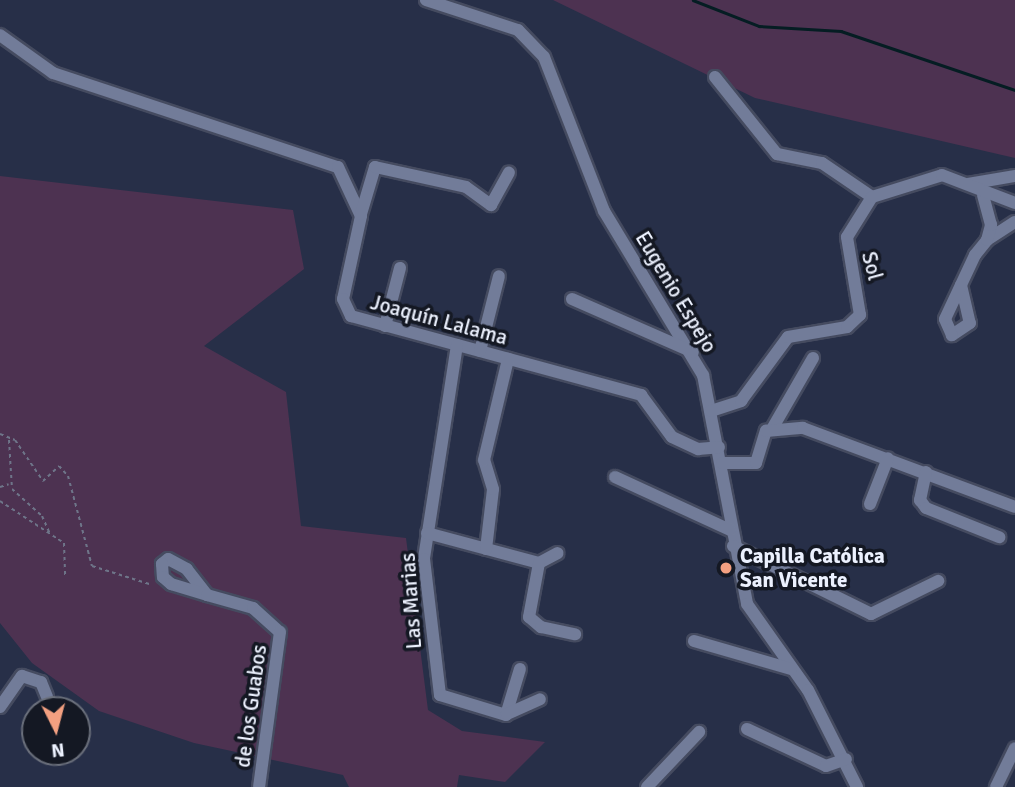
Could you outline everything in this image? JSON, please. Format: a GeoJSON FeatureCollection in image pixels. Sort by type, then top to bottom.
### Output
{"type":"FeatureCollection","features":[{"type":"Feature","properties":{"kind":"street","name":"Eugenio Espejo"},"geometry":{"type":"LineString","coordinates":[[426,0],[486,16],[534,43],[604,211],[693,352],[719,447],[730,530],[747,604],[846,759],[857,787]]}},
{"type":"Feature","properties":{"kind":"street"},"geometry":{"type":"LineString","coordinates":[[0,35],[53,73],[338,167],[361,216]]}},
{"type":"Feature","properties":{"kind":"street"},"geometry":{"type":"LineString","coordinates":[[715,77],[777,154],[822,163],[872,197],[942,175],[968,184],[983,195],[1015,203]]}},
{"type":"Feature","properties":{"kind":"street","name":"Joaquín Lalama"},"geometry":{"type":"LineString","coordinates":[[509,173],[491,205],[466,187],[375,167],[361,216],[343,306],[351,316],[641,395],[673,437],[698,449],[719,447]]}},
{"type":"Feature","properties":{"kind":"street"},"geometry":{"type":"LineString","coordinates":[[968,184],[1015,176]]}},
{"type":"Feature","properties":{"kind":"street"},"geometry":{"type":"LineString","coordinates":[[961,285],[987,240],[991,225],[983,195]]}},
{"type":"Feature","properties":{"kind":"street","name":"Sol"},"geometry":{"type":"LineString","coordinates":[[711,411],[741,401],[788,337],[847,327],[860,315],[847,237],[872,197]]}},
{"type":"Feature","properties":{"kind":"street"},"geometry":{"type":"LineString","coordinates":[[987,240],[1015,222]]}},
{"type":"Feature","properties":{"kind":"street"},"geometry":{"type":"LineString","coordinates":[[385,326],[400,268]]}},
{"type":"Feature","properties":{"kind":"street"},"geometry":{"type":"LineString","coordinates":[[480,351],[499,276]]}},
{"type":"Feature","properties":{"kind":"street"},"geometry":{"type":"LineString","coordinates":[[572,299],[693,352]]}},
{"type":"Feature","properties":{"kind":"street","name":"Las Marias"},"geometry":{"type":"LineString","coordinates":[[457,345],[427,533],[440,695],[507,714]]}},
{"type":"Feature","properties":{"kind":"street"},"geometry":{"type":"LineString","coordinates":[[722,463],[756,463],[761,436],[772,429],[813,358]]}},
{"type":"Feature","properties":{"kind":"street"},"geometry":{"type":"LineString","coordinates":[[486,549],[493,489],[484,460],[508,359]]}},
{"type":"Feature","properties":{"kind":"street"},"geometry":{"type":"LineString","coordinates":[[772,429],[803,428],[1015,507]]}},
{"type":"Feature","properties":{"kind":"street"},"geometry":{"type":"LineString","coordinates":[[870,505],[888,458]]}},
{"type":"Feature","properties":{"kind":"street"},"geometry":{"type":"LineString","coordinates":[[926,472],[920,494],[926,508],[999,537]]}},
{"type":"Feature","properties":{"kind":"street"},"geometry":{"type":"LineString","coordinates":[[615,477],[730,530]]}},
{"type":"Feature","properties":{"kind":"street"},"geometry":{"type":"LineString","coordinates":[[427,533],[539,563],[558,553]]}},
{"type":"Feature","properties":{"kind":"street"},"geometry":{"type":"LineString","coordinates":[[733,545],[871,614],[938,581]]}},
{"type":"Feature","properties":{"kind":"street"},"geometry":{"type":"LineString","coordinates":[[539,563],[528,617],[541,627],[575,634]]}},
{"type":"Feature","properties":{"kind":"street","name":"de los Guabos"},"geometry":{"type":"LineString","coordinates":[[206,595],[265,614],[280,632],[259,787]]}},
{"type":"Feature","properties":{"kind":"street"},"geometry":{"type":"LineString","coordinates":[[694,641],[791,669]]}},
{"type":"Feature","properties":{"kind":"street"},"geometry":{"type":"LineString","coordinates":[[507,714],[520,669]]}},
{"type":"Feature","properties":{"kind":"street"},"geometry":{"type":"LineString","coordinates":[[0,707],[22,676],[41,682],[47,696]]}},
{"type":"Feature","properties":{"kind":"street"},"geometry":{"type":"LineString","coordinates":[[507,714],[540,699]]}},
{"type":"Feature","properties":{"kind":"street"},"geometry":{"type":"LineString","coordinates":[[747,729],[826,766],[846,759]]}},
{"type":"Feature","properties":{"kind":"street"},"geometry":{"type":"LineString","coordinates":[[647,787],[699,732]]}},
{"type":"Feature","properties":{"kind":"street"},"geometry":{"type":"LineString","coordinates":[[996,787],[1015,748]]}},
{"type":"Feature","properties":{"kind":"path"},"geometry":{"type":"LineString","coordinates":[[0,434],[9,438],[43,481],[59,466],[71,481],[72,507],[92,566],[149,584]]}},
{"type":"Feature","properties":{"kind":"path"},"geometry":{"type":"LineString","coordinates":[[9,438],[5,452],[10,484],[42,516],[50,534]]}},
{"type":"Feature","properties":{"kind":"path"},"geometry":{"type":"LineString","coordinates":[[0,486],[10,484]]}},
{"type":"Feature","properties":{"kind":"path"},"geometry":{"type":"LineString","coordinates":[[0,500],[64,543],[65,575]]}},
{"type":"Feature","properties":{"kind":"shaded area"},"geometry":{"type":"Polygon","coordinates":[[[553,0],[1015,0],[1015,158],[755,98],[553,0]]]}},
{"type":"Feature","properties":{"kind":"shaded area"},"geometry":{"type":"Polygon","coordinates":[[[0,176],[293,210],[304,269],[204,346],[286,392],[301,526],[406,538],[428,710],[462,731],[545,742],[505,782],[459,775],[457,787],[349,787],[343,775],[194,743],[99,711],[91,705],[91,696],[78,696],[32,663],[0,623],[0,176]]]}},
{"type":"Feature","properties":{"kind":"waterway"},"geometry":{"type":"LineString","coordinates":[[693,0],[759,26],[841,31],[1015,90]]}},
{"type":"Feature","properties":{"kind":"place","name":"Capilla Católica San Vicente"},"geometry":{"type":"Point","coordinates":[726,568]}}]}
